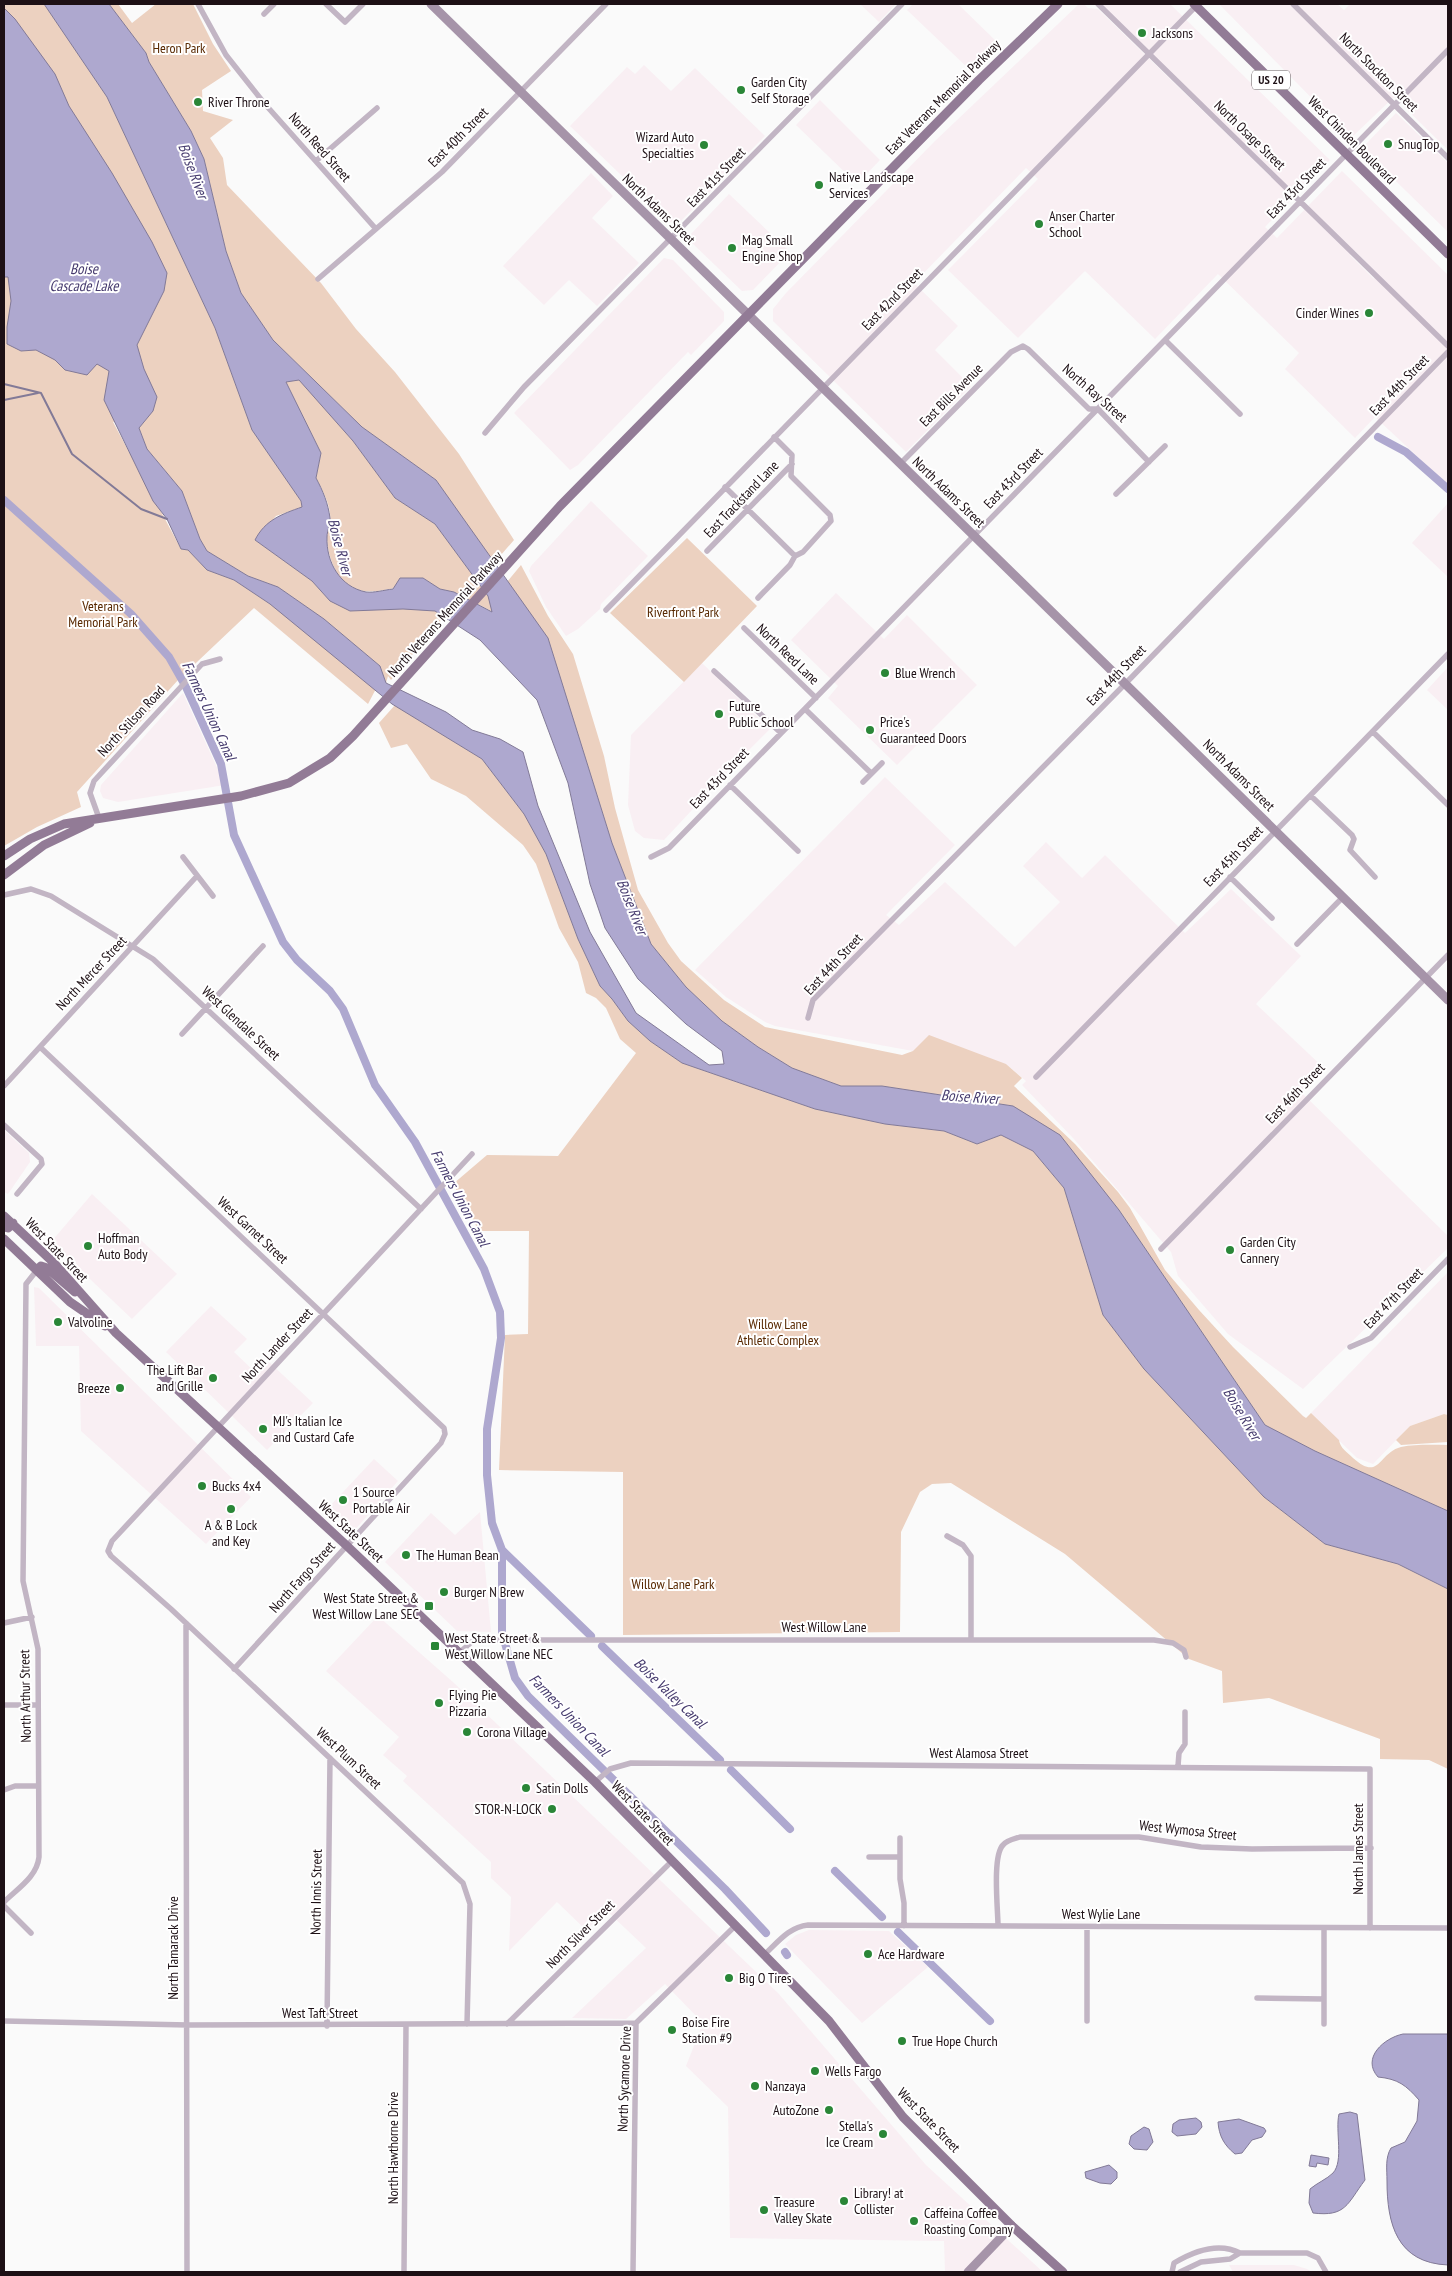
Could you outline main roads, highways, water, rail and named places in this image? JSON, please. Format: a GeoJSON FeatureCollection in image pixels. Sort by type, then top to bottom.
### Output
{"type":"FeatureCollection","features":[{"type":"Feature","properties":{"kind":"main road","name":"East Veterans Memorial Parkway"},"geometry":{"type":"LineString","coordinates":[[748,315],[1055,4]]}},
{"type":"Feature","properties":{"kind":"main road","name":"West Chinden Boulevard"},"geometry":{"type":"LineString","coordinates":[[1196,4],[1448,254]]}},
{"type":"Feature","properties":{"kind":"main road","name":"North Veterans Memorial Parkway"},"geometry":{"type":"LineString","coordinates":[[4,856],[50,829],[64,824],[241,796],[289,783],[330,758],[440,641],[560,506],[748,315]]}},
{"type":"Feature","properties":{"kind":"main road","name":"North Veterans Memorial Parkway"},"geometry":{"type":"LineString","coordinates":[[4,875],[44,845],[99,818]]}},
{"type":"Feature","properties":{"kind":"main road","name":"West State Street"},"geometry":{"type":"LineString","coordinates":[[4,1216],[8,1225],[54,1262],[116,1333],[460,1652],[594,1782],[734,1927],[829,2021],[903,2117],[1012,2226],[1063,2272]]}},
{"type":"Feature","properties":{"kind":"main road","name":"West State Street"},"geometry":{"type":"LineString","coordinates":[[4,1239],[70,1302],[116,1333]]}},
{"type":"Feature","properties":{"kind":"main road","name":"West State Street"},"geometry":{"type":"LineString","coordinates":[[37,1270],[41,1266],[47,1268],[67,1287],[82,1295]]}},
{"type":"Feature","properties":{"kind":"water"},"geometry":{"type":"Polygon","coordinates":[[[44,4],[109,4],[146,53],[149,62],[191,131],[204,159],[226,251],[241,293],[273,340],[362,427],[436,480],[548,638],[612,843],[651,944],[686,987],[722,1021],[758,1047],[792,1068],[841,1086],[882,1086],[1013,1106],[1060,1135],[1119,1210],[1265,1425],[1315,1451],[1448,1511],[1448,1589],[1398,1564],[1325,1544],[1264,1497],[1144,1369],[1103,1315],[1064,1188],[1033,1151],[1001,1135],[977,1144],[944,1131],[885,1124],[815,1109],[682,1063],[650,1041],[628,1021],[600,986],[578,939],[546,854],[524,814],[482,759],[392,704],[270,604],[234,580],[207,570],[188,550],[181,549],[167,519],[153,501],[104,400],[109,371],[97,364],[87,375],[65,370],[55,360],[36,350],[21,351],[7,344],[7,327],[11,301],[8,277],[4,277],[4,8],[15,19],[55,74],[69,106],[112,173],[152,242],[167,273],[164,291],[137,345],[144,369],[157,397],[153,411],[139,428],[147,449],[182,491],[200,539],[207,551],[248,576],[278,587],[324,619],[380,666],[386,683],[446,712],[472,730],[500,739],[523,752],[538,806],[590,932],[636,1013],[709,1065],[724,1064],[722,1051],[686,1024],[638,979],[605,928],[590,884],[568,783],[537,700],[480,640],[435,611],[403,609],[350,611],[330,601],[312,581],[255,540],[269,523],[281,515],[302,507],[301,501],[252,430],[215,328],[107,97],[44,4]],[[299,380],[286,382],[321,453],[316,478],[325,497],[329,513],[327,546],[336,572],[349,585],[366,592],[393,589],[400,578],[423,578],[440,589],[454,592],[492,612],[488,596],[435,524],[395,498],[353,441],[299,380]]]}},
{"type":"Feature","properties":{"kind":"water"},"geometry":{"type":"Polygon","coordinates":[[[1403,2034],[1448,2034],[1448,2265],[1431,2263],[1417,2257],[1406,2249],[1398,2238],[1389,2212],[1388,2156],[1391,2148],[1405,2142],[1417,2121],[1419,2100],[1401,2084],[1391,2079],[1378,2077],[1373,2070],[1372,2063],[1373,2056],[1382,2044],[1403,2034]]]}},
{"type":"Feature","properties":{"kind":"water"},"geometry":{"type":"Polygon","coordinates":[[[1350,2112],[1357,2114],[1365,2180],[1345,2207],[1339,2211],[1324,2214],[1313,2213],[1309,2203],[1310,2189],[1331,2175],[1336,2168],[1339,2154],[1339,2114],[1350,2112]]]}},
{"type":"Feature","properties":{"kind":"water"},"geometry":{"type":"Polygon","coordinates":[[[1196,2118],[1201,2122],[1202,2127],[1196,2134],[1177,2136],[1172,2132],[1173,2124],[1179,2120],[1196,2118]]]}},
{"type":"Feature","properties":{"kind":"water"},"geometry":{"type":"Polygon","coordinates":[[[1239,2119],[1264,2128],[1266,2131],[1262,2137],[1252,2140],[1242,2153],[1235,2154],[1223,2140],[1218,2122],[1239,2119]]]}},
{"type":"Feature","properties":{"kind":"water"},"geometry":{"type":"Polygon","coordinates":[[[1144,2127],[1149,2129],[1153,2142],[1147,2150],[1134,2149],[1129,2144],[1131,2136],[1144,2127]]]}},
{"type":"Feature","properties":{"kind":"water"},"geometry":{"type":"Polygon","coordinates":[[[1311,2155],[1329,2158],[1328,2165],[1317,2163],[1316,2167],[1309,2166],[1311,2155]]]}},
{"type":"Feature","properties":{"kind":"water"},"geometry":{"type":"Polygon","coordinates":[[[1109,2165],[1117,2172],[1117,2178],[1111,2184],[1100,2183],[1086,2178],[1085,2172],[1109,2165]]]}},
{"type":"Feature","properties":{"kind":"waterway"},"geometry":{"type":"LineString","coordinates":[[4,384],[41,393],[72,454],[141,509],[167,519]]}},
{"type":"Feature","properties":{"kind":"waterway"},"geometry":{"type":"LineString","coordinates":[[4,400],[38,393]]}},
{"type":"Feature","properties":{"kind":"waterway"},"geometry":{"type":"LineString","coordinates":[[1378,437],[1406,452],[1448,489]]}},
{"type":"Feature","properties":{"kind":"waterway","name":"Farmers Union Canal"},"geometry":{"type":"LineString","coordinates":[[4,500],[131,614],[169,657],[186,687],[221,764],[234,835],[283,942],[297,960],[330,991],[343,1009],[375,1085],[415,1142],[484,1269],[500,1312],[501,1338],[487,1429],[487,1475],[492,1523],[502,1550],[502,1633],[515,1678],[528,1696],[725,1889],[766,1933]]}},
{"type":"Feature","properties":{"kind":"waterway","name":"Boise Valley Canal"},"geometry":{"type":"LineString","coordinates":[[502,1550],[591,1636]]}},
{"type":"Feature","properties":{"kind":"waterway","name":"Boise Valley Canal"},"geometry":{"type":"LineString","coordinates":[[602,1646],[720,1760]]}},
{"type":"Feature","properties":{"kind":"waterway","name":"Boise Valley Canal"},"geometry":{"type":"LineString","coordinates":[[731,1770],[790,1829]]}},
{"type":"Feature","properties":{"kind":"waterway","name":"Boise Valley Canal"},"geometry":{"type":"LineString","coordinates":[[835,1871],[882,1917]]}},
{"type":"Feature","properties":{"kind":"waterway","name":"Boise Valley Canal"},"geometry":{"type":"LineString","coordinates":[[898,1932],[990,2021]]}},
{"type":"Feature","properties":{"kind":"place","name":"Jacksons"},"geometry":{"type":"Point","coordinates":[1142,33]}},
{"type":"Feature","properties":{"kind":"place","name":"Garden City Self Storage"},"geometry":{"type":"Point","coordinates":[741,90]}},
{"type":"Feature","properties":{"kind":"place","name":"River Throne"},"geometry":{"type":"Point","coordinates":[198,102]}},
{"type":"Feature","properties":{"kind":"place","name":"SnugTop"},"geometry":{"type":"Point","coordinates":[1388,144]}},
{"type":"Feature","properties":{"kind":"place","name":"Wizard Auto Specialties"},"geometry":{"type":"Point","coordinates":[704,145]}},
{"type":"Feature","properties":{"kind":"place","name":"Native Landscape Services"},"geometry":{"type":"Point","coordinates":[819,185]}},
{"type":"Feature","properties":{"kind":"place","name":"Anser Charter School"},"geometry":{"type":"Point","coordinates":[1039,224]}},
{"type":"Feature","properties":{"kind":"place","name":"Mag Small Engine Shop"},"geometry":{"type":"Point","coordinates":[732,248]}},
{"type":"Feature","properties":{"kind":"place","name":"Cinder Wines"},"geometry":{"type":"Point","coordinates":[1369,313]}},
{"type":"Feature","properties":{"kind":"place","name":"Blue Wrench"},"geometry":{"type":"Point","coordinates":[885,673]}},
{"type":"Feature","properties":{"kind":"place","name":"Future Public School"},"geometry":{"type":"Point","coordinates":[719,714]}},
{"type":"Feature","properties":{"kind":"place","name":"Price's Guaranteed Doors"},"geometry":{"type":"Point","coordinates":[870,730]}},
{"type":"Feature","properties":{"kind":"place","name":"Hoffman Auto Body"},"geometry":{"type":"Point","coordinates":[88,1246]}},
{"type":"Feature","properties":{"kind":"place","name":"Garden City Cannery"},"geometry":{"type":"Point","coordinates":[1230,1250]}},
{"type":"Feature","properties":{"kind":"place","name":"Valvoline"},"geometry":{"type":"Point","coordinates":[58,1322]}},
{"type":"Feature","properties":{"kind":"place","name":"The Lift Bar and Grille"},"geometry":{"type":"Point","coordinates":[213,1378]}},
{"type":"Feature","properties":{"kind":"place","name":"Breeze"},"geometry":{"type":"Point","coordinates":[120,1388]}},
{"type":"Feature","properties":{"kind":"place","name":"MJ's Italian Ice and Custard Cafe"},"geometry":{"type":"Point","coordinates":[263,1429]}},
{"type":"Feature","properties":{"kind":"place","name":"Bucks 4x4"},"geometry":{"type":"Point","coordinates":[202,1486]}},
{"type":"Feature","properties":{"kind":"place","name":"1 Source Portable Air"},"geometry":{"type":"Point","coordinates":[343,1500]}},
{"type":"Feature","properties":{"kind":"place","name":"A & B Lock and Key"},"geometry":{"type":"Point","coordinates":[231,1509]}},
{"type":"Feature","properties":{"kind":"place","name":"The Human Bean"},"geometry":{"type":"Point","coordinates":[406,1555]}},
{"type":"Feature","properties":{"kind":"place","name":"Burger N Brew"},"geometry":{"type":"Point","coordinates":[444,1592]}},
{"type":"Feature","properties":{"kind":"place","name":"West State Street & West Willow Lane SEC"},"geometry":{"type":"Point","coordinates":[429,1606]}},
{"type":"Feature","properties":{"kind":"place","name":"West State Street & West Willow Lane NEC"},"geometry":{"type":"Point","coordinates":[435,1646]}},
{"type":"Feature","properties":{"kind":"place","name":"Flying Pie Pizzaria"},"geometry":{"type":"Point","coordinates":[439,1703]}},
{"type":"Feature","properties":{"kind":"place","name":"Corona Village"},"geometry":{"type":"Point","coordinates":[467,1732]}},
{"type":"Feature","properties":{"kind":"place","name":"Satin Dolls"},"geometry":{"type":"Point","coordinates":[526,1788]}},
{"type":"Feature","properties":{"kind":"place","name":"STOR-N-LOCK"},"geometry":{"type":"Point","coordinates":[552,1809]}},
{"type":"Feature","properties":{"kind":"place","name":"Ace Hardware"},"geometry":{"type":"Point","coordinates":[868,1954]}},
{"type":"Feature","properties":{"kind":"place","name":"Big O Tires"},"geometry":{"type":"Point","coordinates":[729,1978]}},
{"type":"Feature","properties":{"kind":"place","name":"Boise Fire Station #9"},"geometry":{"type":"Point","coordinates":[672,2030]}},
{"type":"Feature","properties":{"kind":"place","name":"True Hope Church"},"geometry":{"type":"Point","coordinates":[902,2041]}},
{"type":"Feature","properties":{"kind":"place","name":"Wells Fargo"},"geometry":{"type":"Point","coordinates":[815,2071]}},
{"type":"Feature","properties":{"kind":"place","name":"Nanzaya"},"geometry":{"type":"Point","coordinates":[755,2086]}},
{"type":"Feature","properties":{"kind":"place","name":"AutoZone"},"geometry":{"type":"Point","coordinates":[829,2110]}},
{"type":"Feature","properties":{"kind":"place","name":"Stella's Ice Cream"},"geometry":{"type":"Point","coordinates":[883,2134]}},
{"type":"Feature","properties":{"kind":"place","name":"Library! at Collister"},"geometry":{"type":"Point","coordinates":[844,2201]}},
{"type":"Feature","properties":{"kind":"place","name":"Treasure Valley Skate"},"geometry":{"type":"Point","coordinates":[764,2210]}},
{"type":"Feature","properties":{"kind":"place","name":"Caffeina Coffee Roasting Company"},"geometry":{"type":"Point","coordinates":[914,2221]}},
{"type":"Feature","properties":{"kind":"park label","name":"Heron Park"},"geometry":{"type":"Point","coordinates":[179,48]}},
{"type":"Feature","properties":{"kind":"park label","name":"Riverfront Park"},"geometry":{"type":"Point","coordinates":[683,612]}},
{"type":"Feature","properties":{"kind":"park label","name":"Veterans Memorial Park"},"geometry":{"type":"Point","coordinates":[103,614]}},
{"type":"Feature","properties":{"kind":"park label","name":"Willow Lane Athletic Complex"},"geometry":{"type":"Point","coordinates":[778,1332]}},
{"type":"Feature","properties":{"kind":"park label","name":"Willow Lane Park"},"geometry":{"type":"Point","coordinates":[673,1584]}},
{"type":"Feature","properties":{"kind":"water label","name":"Boise River"},"geometry":{"type":"Point","coordinates":[193,171]}},
{"type":"Feature","properties":{"kind":"water label","name":"Boise Cascade Lake"},"geometry":{"type":"Point","coordinates":[84,278]}},
{"type":"Feature","properties":{"kind":"water label","name":"Boise River"},"geometry":{"type":"Point","coordinates":[340,547]}},
{"type":"Feature","properties":{"kind":"water label","name":"Boise River"},"geometry":{"type":"Point","coordinates":[632,907]}},
{"type":"Feature","properties":{"kind":"water label","name":"Boise River"},"geometry":{"type":"Point","coordinates":[970,1097]}},
{"type":"Feature","properties":{"kind":"water label","name":"Boise River"},"geometry":{"type":"Point","coordinates":[1242,1414]}}]}
